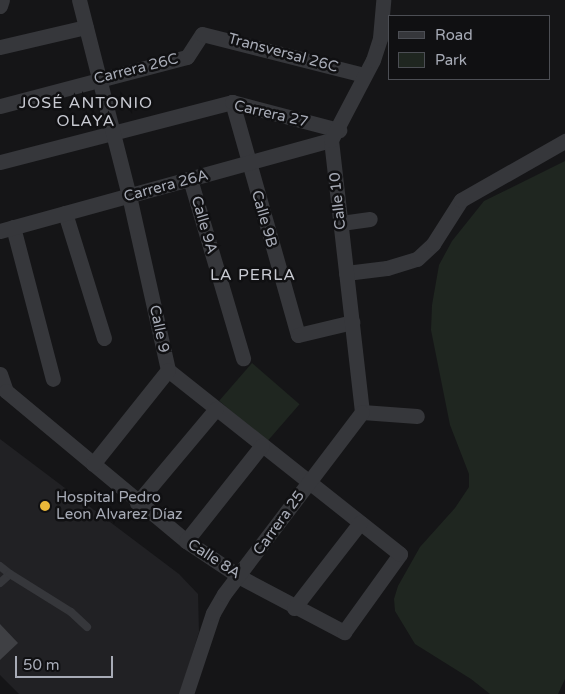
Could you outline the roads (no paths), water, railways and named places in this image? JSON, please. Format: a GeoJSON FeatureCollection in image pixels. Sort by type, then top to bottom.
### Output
{"type":"FeatureCollection","features":[{"type":"Feature","properties":{"kind":"street"},"geometry":{"type":"LineString","coordinates":[[0,6],[2,0]]}},
{"type":"Feature","properties":{"kind":"street","name":"Calle 9"},"geometry":{"type":"LineString","coordinates":[[79,0],[129,196],[168,370],[400,554],[344,632]]}},
{"type":"Feature","properties":{"kind":"street"},"geometry":{"type":"LineString","coordinates":[[335,135],[380,38],[383,0]]}},
{"type":"Feature","properties":{"kind":"street"},"geometry":{"type":"LineString","coordinates":[[0,47],[86,27]]}},
{"type":"Feature","properties":{"kind":"street","name":"Transversal 26C"},"geometry":{"type":"LineString","coordinates":[[202,34],[364,75]]}},
{"type":"Feature","properties":{"kind":"street","name":"Carrera 26C"},"geometry":{"type":"LineString","coordinates":[[0,106],[99,78],[187,57],[202,34]]}},
{"type":"Feature","properties":{"kind":"street","name":"Carrera 27"},"geometry":{"type":"LineString","coordinates":[[0,162],[232,102],[335,135]]}},
{"type":"Feature","properties":{"kind":"street","name":"Calle 9B"},"geometry":{"type":"LineString","coordinates":[[232,102],[247,163],[298,335],[352,322]]}},
{"type":"Feature","properties":{"kind":"street","name":"Carrera 26A"},"geometry":{"type":"LineString","coordinates":[[6,229],[247,163],[335,135]]}},
{"type":"Feature","properties":{"kind":"street","name":"Calle 10"},"geometry":{"type":"LineString","coordinates":[[335,135],[341,224],[362,412]]}},
{"type":"Feature","properties":{"kind":"street"},"geometry":{"type":"LineString","coordinates":[[346,273],[387,268],[417,259],[432,244],[461,200],[565,141]]}},
{"type":"Feature","properties":{"kind":"street","name":"Calle 9A"},"geometry":{"type":"LineString","coordinates":[[190,179],[243,358]]}},
{"type":"Feature","properties":{"kind":"street"},"geometry":{"type":"LineString","coordinates":[[64,213],[104,338]]}},
{"type":"Feature","properties":{"kind":"street"},"geometry":{"type":"LineString","coordinates":[[341,224],[370,219]]}},
{"type":"Feature","properties":{"kind":"street"},"geometry":{"type":"LineString","coordinates":[[6,229],[53,379]]}},
{"type":"Feature","properties":{"kind":"street"},"geometry":{"type":"LineString","coordinates":[[93,464],[168,370]]}},
{"type":"Feature","properties":{"kind":"street","name":"Calle 8A"},"geometry":{"type":"LineString","coordinates":[[0,374],[6,391],[137,503],[186,541],[240,577],[294,608],[344,632]]}},
{"type":"Feature","properties":{"kind":"street"},"geometry":{"type":"LineString","coordinates":[[137,503],[216,409]]}},
{"type":"Feature","properties":{"kind":"street"},"geometry":{"type":"LineString","coordinates":[[362,412],[417,416]]}},
{"type":"Feature","properties":{"kind":"street","name":"Carrera 25"},"geometry":{"type":"LineString","coordinates":[[186,694],[213,613],[224,594],[240,577],[362,412]]}},
{"type":"Feature","properties":{"kind":"street"},"geometry":{"type":"LineString","coordinates":[[186,541],[262,445]]}},
{"type":"Feature","properties":{"kind":"street"},"geometry":{"type":"LineString","coordinates":[[294,608],[360,523]]}},
{"type":"Feature","properties":{"kind":"lane"},"geometry":{"type":"LineString","coordinates":[[0,566],[70,612],[87,627]]}},
{"type":"Feature","properties":{"kind":"lane"},"geometry":{"type":"LineString","coordinates":[[0,583],[10,574]]}},
{"type":"Feature","properties":{"kind":"place","name":"Hospital Pedro Leon Alvarez Díaz"},"geometry":{"type":"Point","coordinates":[45,506]}},
{"type":"Feature","properties":{"kind":"district","name":"JOSÉ ANTONIO OLAYA"},"geometry":{"type":"Point","coordinates":[86,112]}},
{"type":"Feature","properties":{"kind":"district","name":"LA PERLA"},"geometry":{"type":"Point","coordinates":[253,275]}}]}
